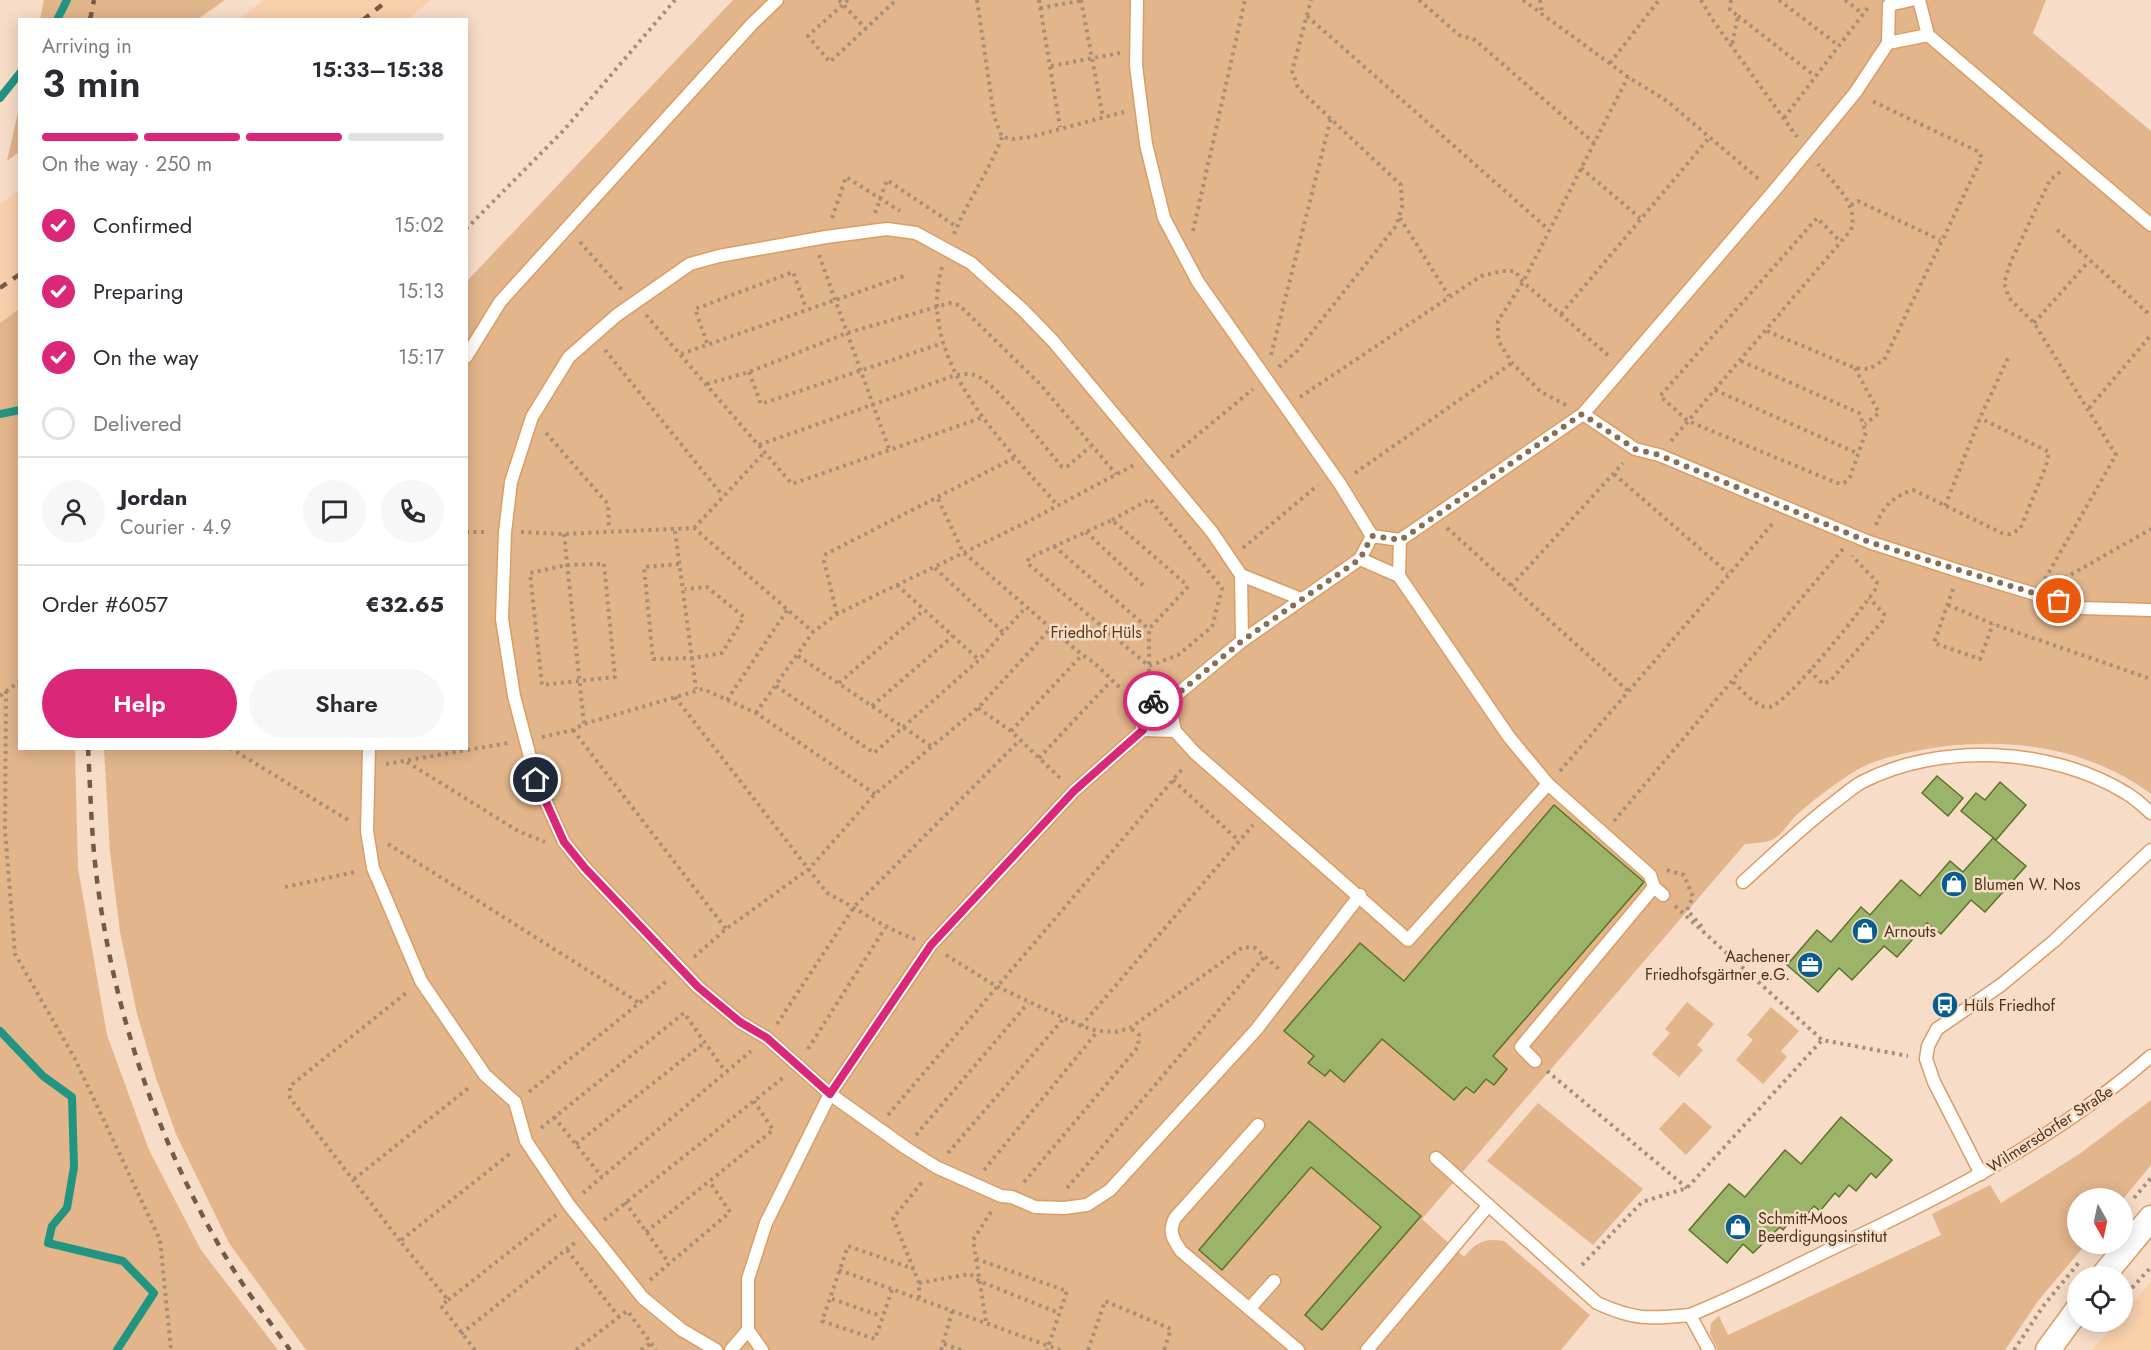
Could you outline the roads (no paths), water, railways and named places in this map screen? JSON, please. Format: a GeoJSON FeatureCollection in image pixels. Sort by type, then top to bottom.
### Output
{"type":"FeatureCollection","features":[{"type":"Feature","properties":{"kind":"street"},"geometry":{"type":"LineString","coordinates":[[2111,1266],[2151,1218]]}},
{"type":"Feature","properties":{"kind":"street"},"geometry":{"type":"LineString","coordinates":[[2048,1350],[2067,1324]]}},
{"type":"Feature","properties":{"kind":"lane"},"geometry":{"type":"LineString","coordinates":[[468,354],[500,302],[752,24],[777,0]]}},
{"type":"Feature","properties":{"kind":"lane"},"geometry":{"type":"LineString","coordinates":[[1137,0],[1135,50],[1146,144],[1164,218],[1198,282],[1340,484],[1372,536]]}},
{"type":"Feature","properties":{"kind":"lane"},"geometry":{"type":"LineString","coordinates":[[1372,536],[1401,540],[1436,518],[1582,414],[1808,152],[1855,93],[1888,43],[1888,2],[1911,0]]}},
{"type":"Feature","properties":{"kind":"lane"},"geometry":{"type":"LineString","coordinates":[[1919,0],[1928,34],[2151,225]]}},
{"type":"Feature","properties":{"kind":"lane"},"geometry":{"type":"LineString","coordinates":[[1888,43],[1928,34]]}},
{"type":"Feature","properties":{"kind":"lane"},"geometry":{"type":"LineString","coordinates":[[1242,641],[1241,575],[1232,558],[1030,318],[971,263],[916,233],[887,229],[719,256],[690,264],[634,304],[570,357],[532,417],[511,482],[505,532],[501,619],[514,696],[525,740],[544,800],[564,842],[698,987],[740,1022],[767,1038],[830,1094],[936,1167],[972,1184],[1035,1207],[1064,1208],[1087,1205],[1110,1190],[1256,1030],[1360,895]]}},
{"type":"Feature","properties":{"kind":"lane"},"geometry":{"type":"LineString","coordinates":[[1582,414],[1635,449],[1659,455],[1869,542],[2081,608],[2151,610]]}},
{"type":"Feature","properties":{"kind":"lane"},"geometry":{"type":"LineString","coordinates":[[1143,730],[1136,700],[1169,701],[1242,641],[1360,559],[1372,536]]}},
{"type":"Feature","properties":{"kind":"lane"},"geometry":{"type":"LineString","coordinates":[[1399,576],[1401,540]]}},
{"type":"Feature","properties":{"kind":"lane"},"geometry":{"type":"LineString","coordinates":[[1360,559],[1399,576],[1509,737],[1548,784],[1650,875],[1659,891],[1521,1047],[1535,1061]]}},
{"type":"Feature","properties":{"kind":"lane"},"geometry":{"type":"LineString","coordinates":[[1241,575],[1301,599]]}},
{"type":"Feature","properties":{"kind":"lane"},"geometry":{"type":"LineString","coordinates":[[1169,701],[1176,732],[1195,753],[1360,895],[1408,940],[1548,784]]}},
{"type":"Feature","properties":{"kind":"lane"},"geometry":{"type":"LineString","coordinates":[[762,1350],[748,1330],[748,1279],[766,1223],[830,1094],[931,945],[1074,791],[1143,730],[1176,732]]}},
{"type":"Feature","properties":{"kind":"lane"},"geometry":{"type":"LineString","coordinates":[[369,750],[367,831],[373,868],[421,981],[485,1075],[515,1102],[526,1141],[590,1231],[641,1294],[682,1330],[716,1350]]}},
{"type":"Feature","properties":{"kind":"lane"},"geometry":{"type":"LineString","coordinates":[[1743,882],[1807,823],[1861,782],[1902,766],[1939,759],[1995,755],[2036,760],[2076,770],[2126,793],[2151,813]]}},
{"type":"Feature","properties":{"kind":"lane","name":"Wilmersdorfer Straße"},"geometry":{"type":"LineString","coordinates":[[2151,850],[2054,941],[2001,985],[1937,1029],[1928,1046],[1926,1059],[1947,1111],[1981,1174],[2052,1132],[2118,1085],[2151,1056]]}},
{"type":"Feature","properties":{"kind":"lane"},"geometry":{"type":"LineString","coordinates":[[1258,1125],[1175,1218],[1170,1228],[1172,1238],[1181,1251],[1298,1350]]}},
{"type":"Feature","properties":{"kind":"lane"},"geometry":{"type":"LineString","coordinates":[[1436,1158],[1597,1303],[1625,1316],[1652,1319],[1690,1315],[1929,1203],[1981,1174]]}},
{"type":"Feature","properties":{"kind":"lane"},"geometry":{"type":"LineString","coordinates":[[1367,1350],[1488,1206]]}},
{"type":"Feature","properties":{"kind":"lane"},"geometry":{"type":"LineString","coordinates":[[1250,1309],[1274,1281]]}},
{"type":"Feature","properties":{"kind":"lane"},"geometry":{"type":"LineString","coordinates":[[1690,1315],[1709,1350]]}},
{"type":"Feature","properties":{"kind":"lane"},"geometry":{"type":"LineString","coordinates":[[731,1350],[748,1330]]}},
{"type":"Feature","properties":{"kind":"waterway"},"geometry":{"type":"LineString","coordinates":[[58,18],[67,0]]}},
{"type":"Feature","properties":{"kind":"waterway"},"geometry":{"type":"LineString","coordinates":[[0,98],[18,76]]}},
{"type":"Feature","properties":{"kind":"waterway"},"geometry":{"type":"LineString","coordinates":[[0,414],[18,410]]}},
{"type":"Feature","properties":{"kind":"waterway"},"geometry":{"type":"LineString","coordinates":[[0,1031],[43,1076],[72,1097],[74,1167],[67,1208],[52,1226],[48,1243],[123,1261],[154,1293],[117,1350]]}},
{"type":"Feature","properties":{"kind":"railway"},"geometry":{"type":"LineString","coordinates":[[90,18],[94,0]]}},
{"type":"Feature","properties":{"kind":"railway"},"geometry":{"type":"LineString","coordinates":[[366,18],[388,0]]}},
{"type":"Feature","properties":{"kind":"railway"},"geometry":{"type":"LineString","coordinates":[[0,288],[18,275]]}},
{"type":"Feature","properties":{"kind":"railway"},"geometry":{"type":"LineString","coordinates":[[88,750],[94,853],[101,907],[123,1014],[139,1066],[179,1168],[203,1217],[237,1275],[290,1350]]}},
{"type":"Feature","properties":{"kind":"place","name":"Blumen W. Nos"},"geometry":{"type":"Point","coordinates":[1954,884]}},
{"type":"Feature","properties":{"kind":"place","name":"Arnouts"},"geometry":{"type":"Point","coordinates":[1865,931]}},
{"type":"Feature","properties":{"kind":"place","name":"Aachener Friedhofsgärtner e.G."},"geometry":{"type":"Point","coordinates":[1810,965]}},
{"type":"Feature","properties":{"kind":"place","name":"Hüls Friedhof"},"geometry":{"type":"Point","coordinates":[1945,1005]}},
{"type":"Feature","properties":{"kind":"place","name":"Schmitt-Moos Beerdigungsinstitut"},"geometry":{"type":"Point","coordinates":[1738,1227]}},
{"type":"Feature","properties":{"kind":"park label","name":"Friedhof Hüls"},"geometry":{"type":"Point","coordinates":[1096,632]}}]}
